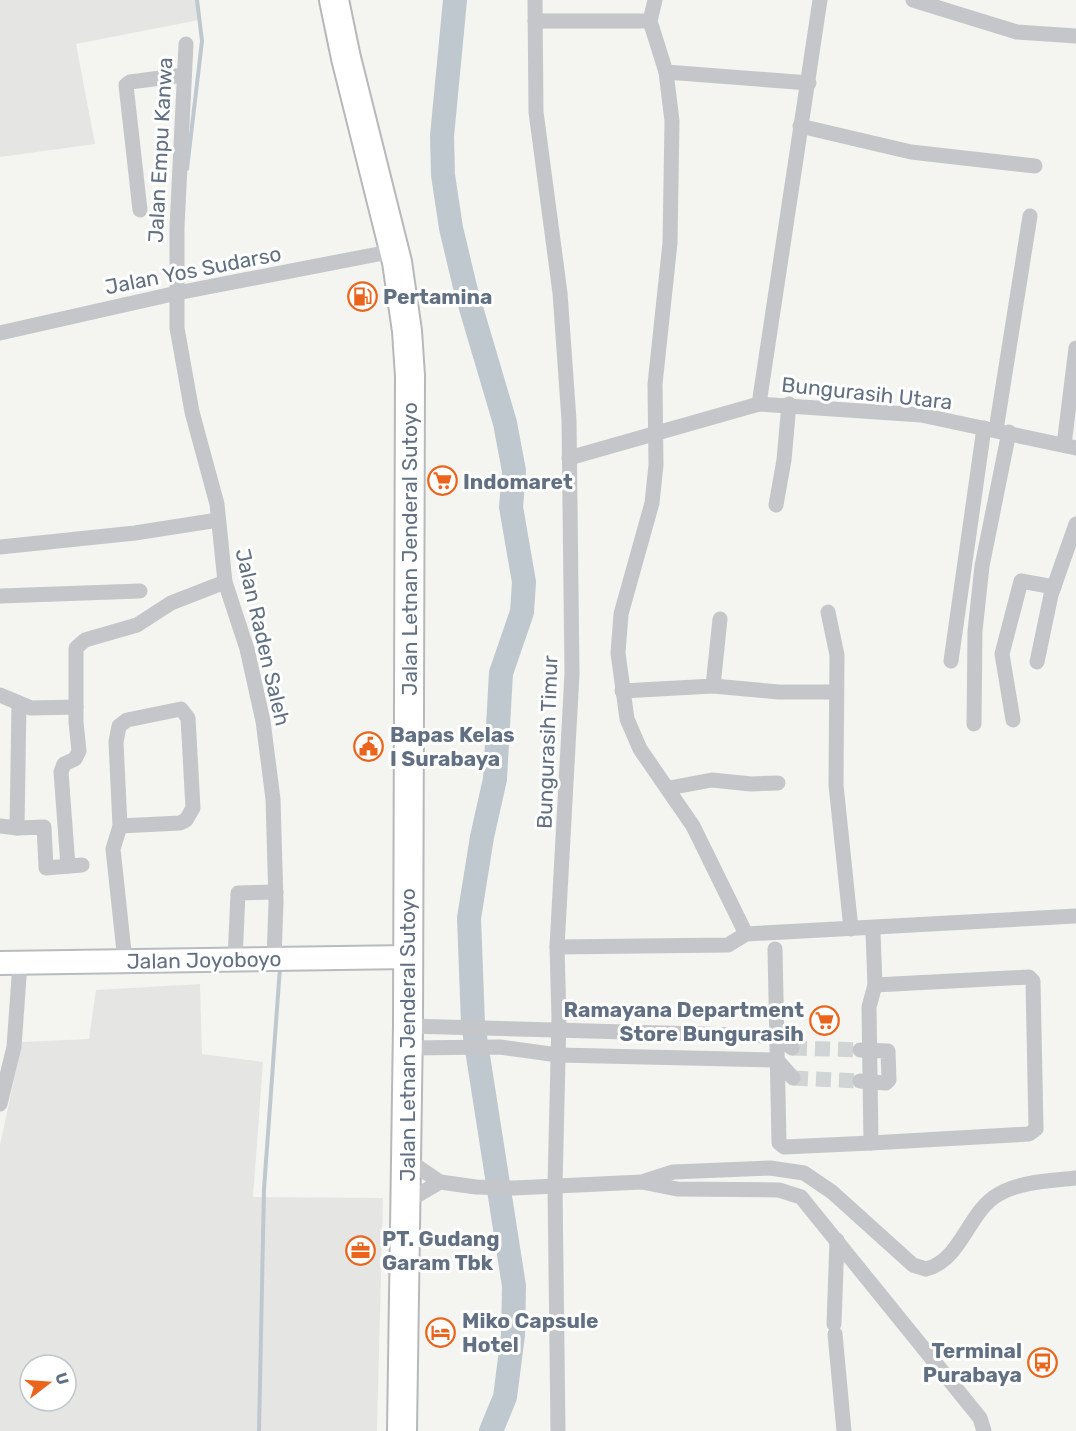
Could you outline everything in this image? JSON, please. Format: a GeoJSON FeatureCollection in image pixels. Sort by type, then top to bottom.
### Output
{"type":"FeatureCollection","features":[{"type":"Feature","properties":{"kind":"highway","name":"Jalan Letnan Jenderal Sutoyo"},"geometry":{"type":"LineString","coordinates":[[334,0],[394,251],[407,331],[410,376],[409,957],[402,1431]]}},
{"type":"Feature","properties":{"kind":"street","name":"Bungurasih Timur"},"geometry":{"type":"LineString","coordinates":[[535,0],[536,112],[560,293],[569,420],[572,674],[557,947],[559,1028],[555,1186],[558,1431]]}},
{"type":"Feature","properties":{"kind":"street"},"geometry":{"type":"LineString","coordinates":[[655,0],[650,21],[666,72],[672,121],[670,243],[656,373],[656,465],[652,503],[621,614],[618,653],[627,719],[640,749],[693,826],[746,934]]}},
{"type":"Feature","properties":{"kind":"street"},"geometry":{"type":"LineString","coordinates":[[759,404],[820,0]]}},
{"type":"Feature","properties":{"kind":"street"},"geometry":{"type":"LineString","coordinates":[[913,0],[1017,32],[1076,36]]}},
{"type":"Feature","properties":{"kind":"street"},"geometry":{"type":"LineString","coordinates":[[535,21],[650,21]]}},
{"type":"Feature","properties":{"kind":"street","name":"Jalan Empu Kanwa"},"geometry":{"type":"LineString","coordinates":[[180,292],[186,44]]}},
{"type":"Feature","properties":{"kind":"street"},"geometry":{"type":"LineString","coordinates":[[666,72],[808,83]]}},
{"type":"Feature","properties":{"kind":"street"},"geometry":{"type":"LineString","coordinates":[[140,210],[126,85],[130,82],[184,75]]}},
{"type":"Feature","properties":{"kind":"street"},"geometry":{"type":"LineString","coordinates":[[800,126],[852,136],[911,152],[1035,166]]}},
{"type":"Feature","properties":{"kind":"street"},"geometry":{"type":"LineString","coordinates":[[951,661],[996,430],[1030,216]]}},
{"type":"Feature","properties":{"kind":"street","name":"Jalan Yos Sudarso"},"geometry":{"type":"LineString","coordinates":[[0,333],[180,292],[394,251]]}},
{"type":"Feature","properties":{"kind":"street","name":"Jalan Raden Saleh"},"geometry":{"type":"LineString","coordinates":[[180,292],[182,363],[217,504],[225,582],[247,649],[263,721],[273,799],[276,892],[282,959]]}},
{"type":"Feature","properties":{"kind":"street"},"geometry":{"type":"LineString","coordinates":[[1070,446],[1076,348]]}},
{"type":"Feature","properties":{"kind":"street","name":"Bungurasih Utara"},"geometry":{"type":"LineString","coordinates":[[569,458],[759,404],[789,404],[921,415],[1070,446]]}},
{"type":"Feature","properties":{"kind":"street"},"geometry":{"type":"LineString","coordinates":[[776,505],[784,460],[789,404]]}},
{"type":"Feature","properties":{"kind":"street"},"geometry":{"type":"LineString","coordinates":[[974,724],[975,639],[996,430]]}},
{"type":"Feature","properties":{"kind":"street"},"geometry":{"type":"LineString","coordinates":[[0,547],[135,533],[218,520]]}},
{"type":"Feature","properties":{"kind":"street"},"geometry":{"type":"LineString","coordinates":[[1037,662],[1054,586],[1076,524]]}},
{"type":"Feature","properties":{"kind":"street"},"geometry":{"type":"LineString","coordinates":[[0,826],[44,827],[45,867],[75,866],[61,772],[64,764],[78,756],[75,654],[81,642],[137,625],[171,603],[225,582]]}},
{"type":"Feature","properties":{"kind":"street"},"geometry":{"type":"LineString","coordinates":[[1013,720],[1002,654],[1021,582],[1054,586]]}},
{"type":"Feature","properties":{"kind":"street"},"geometry":{"type":"LineString","coordinates":[[0,596],[140,591]]}},
{"type":"Feature","properties":{"kind":"street"},"geometry":{"type":"LineString","coordinates":[[828,612],[837,655],[836,785],[851,929]]}},
{"type":"Feature","properties":{"kind":"street"},"geometry":{"type":"LineString","coordinates":[[713,686],[720,619]]}},
{"type":"Feature","properties":{"kind":"street"},"geometry":{"type":"LineString","coordinates":[[622,691],[713,686],[779,692],[835,692]]}},
{"type":"Feature","properties":{"kind":"street"},"geometry":{"type":"LineString","coordinates":[[0,695],[31,708],[76,707]]}},
{"type":"Feature","properties":{"kind":"street"},"geometry":{"type":"LineString","coordinates":[[17,828],[19,703]]}},
{"type":"Feature","properties":{"kind":"street"},"geometry":{"type":"LineString","coordinates":[[120,825],[180,823],[191,814],[193,808],[188,718],[181,709],[127,720],[119,726],[116,742],[120,825],[113,849],[125,961]]}},
{"type":"Feature","properties":{"kind":"street"},"geometry":{"type":"LineString","coordinates":[[669,788],[712,780],[751,784],[777,783]]}},
{"type":"Feature","properties":{"kind":"street"},"geometry":{"type":"LineString","coordinates":[[235,960],[238,893],[276,892]]}},
{"type":"Feature","properties":{"kind":"street"},"geometry":{"type":"LineString","coordinates":[[557,947],[728,945],[746,934],[1076,916]]}},
{"type":"Feature","properties":{"kind":"street"},"geometry":{"type":"LineString","coordinates":[[871,1143],[865,1081],[865,1050],[869,1007],[875,986],[873,933]]}},
{"type":"Feature","properties":{"kind":"street"},"geometry":{"type":"LineString","coordinates":[[775,949],[781,1146],[1029,1134],[1038,1126],[1032,981],[1029,977],[875,986]]}},
{"type":"Feature","properties":{"kind":"street","name":"Jalan Joyoboyo"},"geometry":{"type":"LineString","coordinates":[[10,963],[409,957]]}},
{"type":"Feature","properties":{"kind":"street"},"geometry":{"type":"LineString","coordinates":[[0,1104],[14,1047],[10,963]]}},
{"type":"Feature","properties":{"kind":"street"},"geometry":{"type":"LineString","coordinates":[[408,1037],[461,1027],[559,1028],[776,1036],[792,1048]]}},
{"type":"Feature","properties":{"kind":"street"},"geometry":{"type":"LineString","coordinates":[[494,1027],[495,1047]]}},
{"type":"Feature","properties":{"kind":"street"},"geometry":{"type":"LineString","coordinates":[[631,1031],[631,1055]]}},
{"type":"Feature","properties":{"kind":"street"},"geometry":{"type":"LineString","coordinates":[[408,1037],[460,1048],[495,1047],[558,1055],[777,1060],[793,1078]]}},
{"type":"Feature","properties":{"kind":"street"},"geometry":{"type":"LineString","coordinates":[[406,1159],[440,1182],[476,1187],[514,1188],[642,1182],[677,1189],[779,1190],[801,1197],[980,1418],[984,1431]]}},
{"type":"Feature","properties":{"kind":"street"},"geometry":{"type":"LineString","coordinates":[[642,1182],[673,1172],[770,1168],[804,1173],[832,1192],[913,1265],[926,1269],[944,1260],[997,1195],[1017,1185],[1076,1178]]}},
{"type":"Feature","properties":{"kind":"street"},"geometry":{"type":"LineString","coordinates":[[406,1202],[440,1182]]}},
{"type":"Feature","properties":{"kind":"street"},"geometry":{"type":"LineString","coordinates":[[837,1240],[834,1329],[844,1431]]}},
{"type":"Feature","properties":{"kind":"shaded area"},"geometry":{"type":"Polygon","coordinates":[[[0,0],[197,0],[199,20],[76,44],[95,144],[0,157],[0,0]]]}},
{"type":"Feature","properties":{"kind":"shaded area"},"geometry":{"type":"Polygon","coordinates":[[[200,984],[202,1054],[263,1062],[253,1197],[383,1198],[377,1431],[0,1431],[0,1145],[22,1042],[89,1039],[96,990],[200,984]]]}},
{"type":"Feature","properties":{"kind":"waterway"},"geometry":{"type":"LineString","coordinates":[[187,169],[202,41],[197,0]]}},
{"type":"Feature","properties":{"kind":"waterway"},"geometry":{"type":"LineString","coordinates":[[455,0],[442,136],[443,175],[451,228],[466,291],[505,423],[514,471],[511,507],[524,582],[522,612],[501,673],[495,779],[482,837],[469,918],[473,1024],[514,1286],[513,1335],[505,1397],[491,1431]]}},
{"type":"Feature","properties":{"kind":"waterway"},"geometry":{"type":"LineString","coordinates":[[259,1431],[264,1189],[280,967]]}},
{"type":"Feature","properties":{"kind":"tunnel"},"geometry":{"type":"LineString","coordinates":[[792,1048],[860,1050]]}},
{"type":"Feature","properties":{"kind":"tunnel"},"geometry":{"type":"LineString","coordinates":[[793,1078],[860,1081]]}},
{"type":"Feature","properties":{"kind":"place","name":"Pertamina"},"geometry":{"type":"Point","coordinates":[362,296]}},
{"type":"Feature","properties":{"kind":"place","name":"Indomaret"},"geometry":{"type":"Point","coordinates":[442,481]}},
{"type":"Feature","properties":{"kind":"place","name":"Bapas Kelas I Surabaya"},"geometry":{"type":"Point","coordinates":[369,746]}},
{"type":"Feature","properties":{"kind":"place","name":"Ramayana Department Store Bungurasih"},"geometry":{"type":"Point","coordinates":[825,1021]}},
{"type":"Feature","properties":{"kind":"place","name":"PT. Gudang Garam Tbk"},"geometry":{"type":"Point","coordinates":[361,1250]}},
{"type":"Feature","properties":{"kind":"place","name":"Miko Capsule Hotel"},"geometry":{"type":"Point","coordinates":[441,1332]}},
{"type":"Feature","properties":{"kind":"place","name":"Terminal Purabaya"},"geometry":{"type":"Point","coordinates":[1043,1362]}}]}
